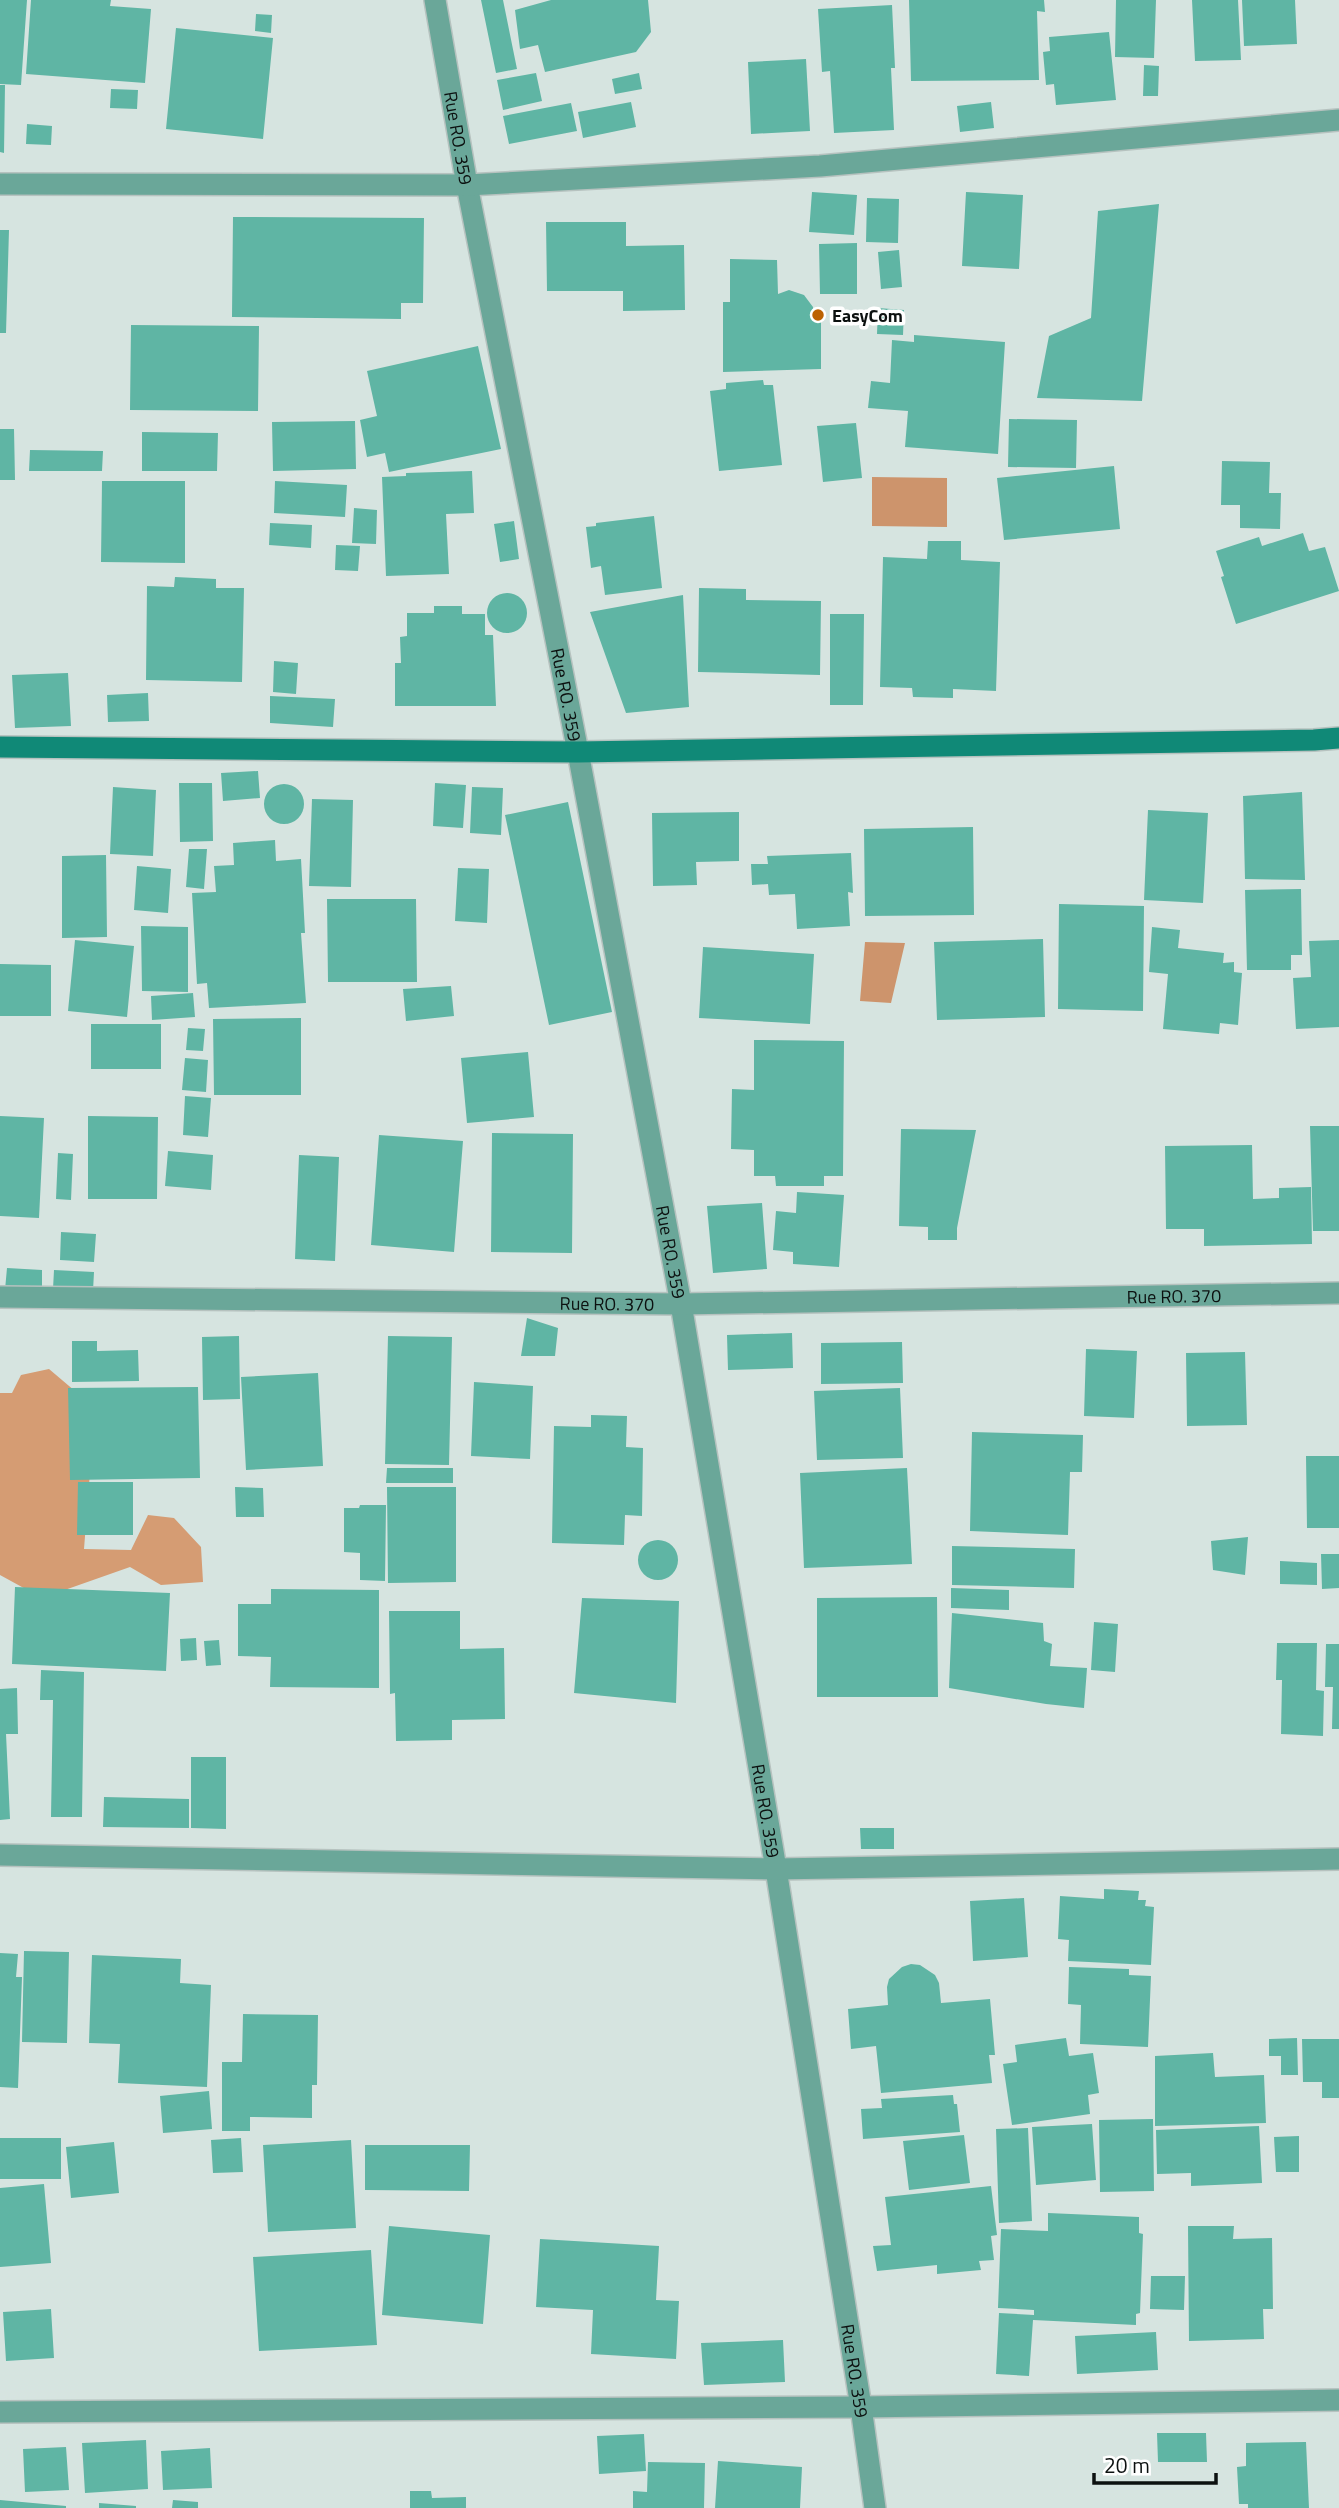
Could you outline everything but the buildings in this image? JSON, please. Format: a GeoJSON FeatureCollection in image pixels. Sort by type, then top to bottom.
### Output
{"type":"FeatureCollection","features":[{"type":"Feature","properties":{"kind":"street","name":"Rue RO. 359"},"geometry":{"type":"LineString","coordinates":[[435,0],[467,184],[578,752],[681,1304],[776,1869],[875,2508]]}},
{"type":"Feature","properties":{"kind":"street"},"geometry":{"type":"LineString","coordinates":[[0,184],[467,184],[820,166],[1339,120]]}},
{"type":"Feature","properties":{"kind":"street"},"geometry":{"type":"LineString","coordinates":[[0,747],[578,752],[1339,738]]}},
{"type":"Feature","properties":{"kind":"street","name":"Rue RO. 370"},"geometry":{"type":"LineString","coordinates":[[0,1297],[681,1304],[1339,1293]]}},
{"type":"Feature","properties":{"kind":"street"},"geometry":{"type":"LineString","coordinates":[[0,1855],[776,1869],[1339,1859]]}},
{"type":"Feature","properties":{"kind":"street"},"geometry":{"type":"LineString","coordinates":[[0,2412],[861,2407],[1339,2400]]}},
{"type":"Feature","properties":{"kind":"shaded area"},"geometry":{"type":"Polygon","coordinates":[[[872,477],[947,478],[947,527],[872,526],[872,477]]]}},
{"type":"Feature","properties":{"kind":"shaded area"},"geometry":{"type":"Polygon","coordinates":[[[865,942],[905,943],[891,1003],[860,1001],[865,942]]]}},
{"type":"Feature","properties":{"kind":"shaded area"},"geometry":{"type":"Polygon","coordinates":[[[49,1369],[95,1408],[84,1549],[131,1550],[148,1515],[174,1518],[201,1547],[203,1582],[161,1585],[130,1567],[42,1598],[0,1575],[0,1393],[12,1393],[21,1375],[49,1369]]]}},
{"type":"Feature","properties":{"kind":"place","name":"EasyCom"},"geometry":{"type":"Point","coordinates":[818,315]}}]}
